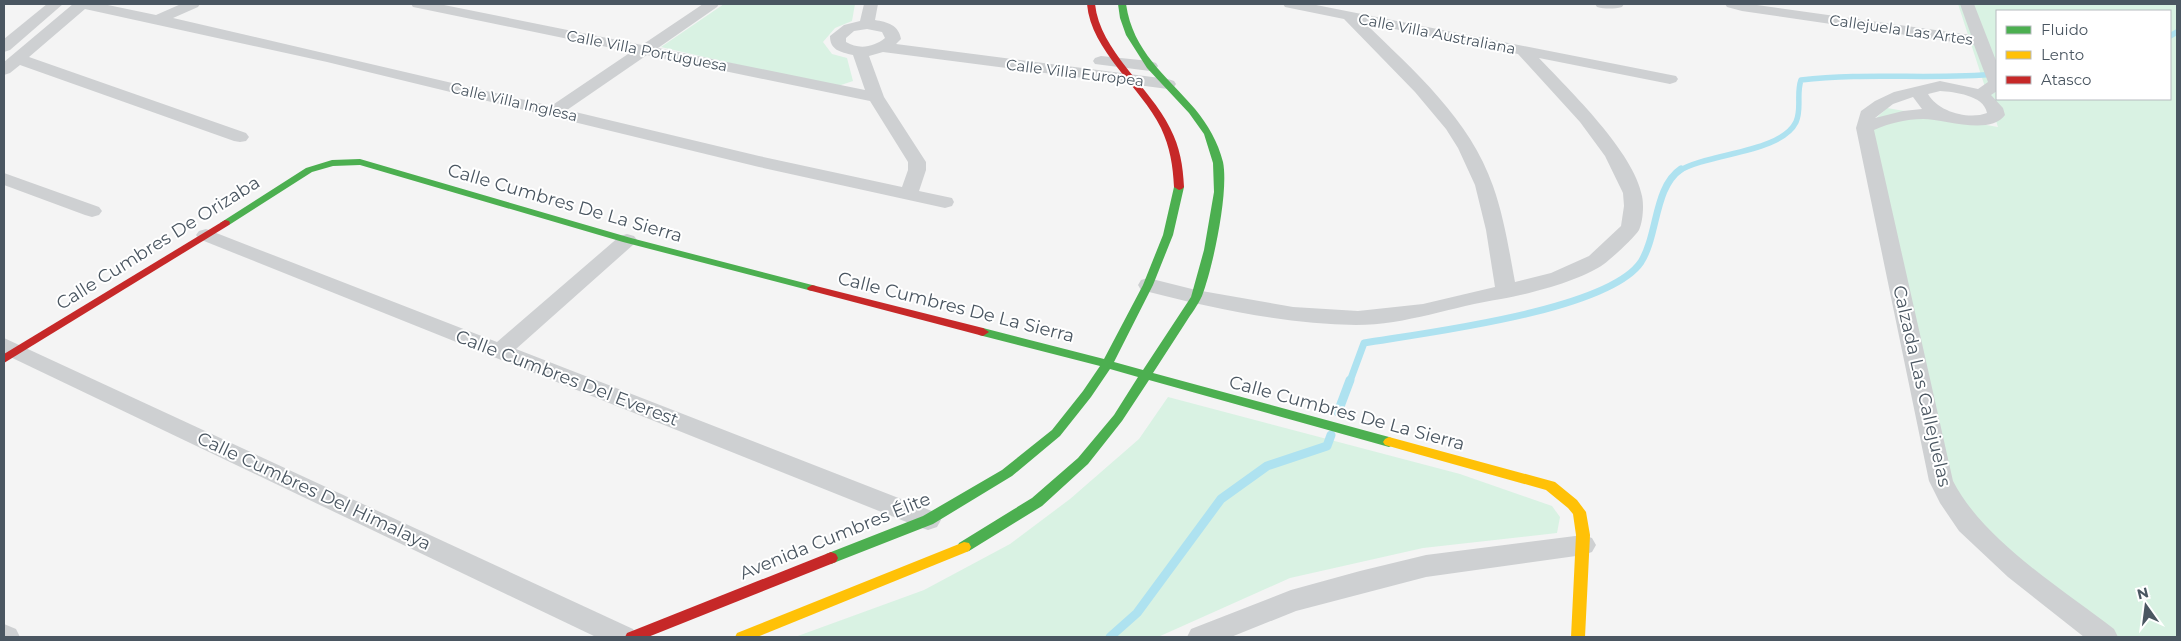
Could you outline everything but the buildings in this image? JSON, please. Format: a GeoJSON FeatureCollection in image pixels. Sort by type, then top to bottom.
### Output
{"type":"FeatureCollection","features":[{"type":"Feature","properties":{"kind":"street"},"geometry":{"type":"LineString","coordinates":[[7,40],[56,4]]}},
{"type":"Feature","properties":{"kind":"street"},"geometry":{"type":"LineString","coordinates":[[4,70],[82,4]]}},
{"type":"Feature","properties":{"kind":"street","name":"Calle Villa Inglesa"},"geometry":{"type":"LineString","coordinates":[[82,4],[158,19],[555,111],[733,155],[945,202]]}},
{"type":"Feature","properties":{"kind":"street"},"geometry":{"type":"LineString","coordinates":[[158,19],[193,4]]}},
{"type":"Feature","properties":{"kind":"street","name":"Calle Villa Portuguesa"},"geometry":{"type":"LineString","coordinates":[[418,4],[876,97]]}},
{"type":"Feature","properties":{"kind":"street"},"geometry":{"type":"LineString","coordinates":[[555,111],[712,4]]}},
{"type":"Feature","properties":{"kind":"street"},"geometry":{"type":"LineString","coordinates":[[871,4],[867,24],[849,28],[838,36],[838,44],[843,48],[859,51],[876,97],[917,162],[917,170],[909,194]]}},
{"type":"Feature","properties":{"kind":"street","name":"Avenida Cumbres Élite"},"geometry":{"type":"LineString","coordinates":[[632,637],[928,520],[1007,473],[1056,433],[1087,394],[1106,364],[1148,285],[1168,235],[1179,193],[1180,167],[1173,142],[1160,115],[1117,62],[1092,19],[1091,4]]}},
{"type":"Feature","properties":{"kind":"street"},"geometry":{"type":"LineString","coordinates":[[742,637],[960,550],[1037,502],[1083,461],[1118,418],[1196,297],[1209,250],[1218,197],[1218,162],[1209,134],[1168,84],[1150,66],[1130,34],[1124,18],[1122,4]]}},
{"type":"Feature","properties":{"kind":"street","name":"Calle Villa Australiana"},"geometry":{"type":"LineString","coordinates":[[1290,4],[1525,52],[1670,79]]}},
{"type":"Feature","properties":{"kind":"street"},"geometry":{"type":"LineString","coordinates":[[1602,4],[1617,4]]}},
{"type":"Feature","properties":{"kind":"street","name":"Callejuela Las Artes"},"geometry":{"type":"LineString","coordinates":[[1732,4],[1980,41]]}},
{"type":"Feature","properties":{"kind":"street"},"geometry":{"type":"LineString","coordinates":[[1967,4],[1996,82]]}},
{"type":"Feature","properties":{"kind":"street"},"geometry":{"type":"LineString","coordinates":[[1350,17],[1435,103],[1460,137],[1478,170],[1494,216],[1506,292]]}},
{"type":"Feature","properties":{"kind":"street","name":"Calle Villa Europea"},"geometry":{"type":"LineString","coordinates":[[867,24],[884,27],[893,34],[1150,66]]}},
{"type":"Feature","properties":{"kind":"street"},"geometry":{"type":"LineString","coordinates":[[882,47],[893,39],[893,34]]}},
{"type":"Feature","properties":{"kind":"street","name":"Calle Villa Europea"},"geometry":{"type":"LineString","coordinates":[[859,51],[882,47],[1168,84]]}},
{"type":"Feature","properties":{"kind":"street","name":"Calle Villa Europea"},"geometry":{"type":"LineString","coordinates":[[982,61],[995,48]]}},
{"type":"Feature","properties":{"kind":"street"},"geometry":{"type":"LineString","coordinates":[[1148,285],[1196,297],[1293,314],[1358,318],[1424,311],[1506,292],[1558,278],[1596,260],[1630,228],[1633,195],[1618,161],[1592,128],[1525,52]]}},
{"type":"Feature","properties":{"kind":"street"},"geometry":{"type":"LineString","coordinates":[[18,59],[240,138]]}},
{"type":"Feature","properties":{"kind":"street"},"geometry":{"type":"LineString","coordinates":[[1979,96],[1996,85]]}},
{"type":"Feature","properties":{"kind":"street"},"geometry":{"type":"LineString","coordinates":[[1940,86],[1952,87],[1979,96],[1993,104],[1996,110],[1996,115],[1991,118],[1971,120],[1926,113],[1882,120],[1865,128],[1867,114],[1882,102],[1894,96],[1940,86]]}},
{"type":"Feature","properties":{"kind":"street"},"geometry":{"type":"LineString","coordinates":[[1924,90],[1920,94],[1926,105],[1946,115]]}},
{"type":"Feature","properties":{"kind":"street","name":"Calzada Las Callejuelas"},"geometry":{"type":"LineString","coordinates":[[1865,128],[1941,481],[1948,497],[1965,522],[1992,549],[2104,637]]}},
{"type":"Feature","properties":{"kind":"street","name":"Calle Cumbres De La Sierra"},"geometry":{"type":"LineString","coordinates":[[332,164],[360,162],[628,240],[1106,364],[1550,486],[1568,498],[1580,514],[1583,544]]}},
{"type":"Feature","properties":{"kind":"street","name":"Calle Cumbres De Orizaba"},"geometry":{"type":"LineString","coordinates":[[8,351],[206,235],[309,170],[332,164]]}},
{"type":"Feature","properties":{"kind":"street"},"geometry":{"type":"LineString","coordinates":[[4,179],[92,211]]}},
{"type":"Feature","properties":{"kind":"street","name":"Calle Cumbres Del Everest"},"geometry":{"type":"LineString","coordinates":[[206,235],[928,520]]}},
{"type":"Feature","properties":{"kind":"street"},"geometry":{"type":"LineString","coordinates":[[499,352],[628,240]]}},
{"type":"Feature","properties":{"kind":"street","name":"Calle Cumbres Del Himalaya"},"geometry":{"type":"LineString","coordinates":[[8,351],[623,637]]}},
{"type":"Feature","properties":{"kind":"street"},"geometry":{"type":"LineString","coordinates":[[1201,637],[1291,601],[1360,582],[1426,566],[1583,544],[1578,637]]}},
{"type":"Feature","properties":{"kind":"green space"},"geometry":{"type":"Polygon","coordinates":[[[724,4],[855,4],[852,21],[835,28],[823,42],[832,54],[847,58],[853,81],[835,87],[661,47],[724,4]]]}},
{"type":"Feature","properties":{"kind":"green space"},"geometry":{"type":"Polygon","coordinates":[[[1958,4],[2177,4],[2177,637],[2108,637],[2008,554],[1947,486],[1867,127],[1887,108],[1998,127],[1958,4]]]}},
{"type":"Feature","properties":{"kind":"green space"},"geometry":{"type":"Polygon","coordinates":[[[1168,397],[1460,474],[1552,506],[1560,517],[1557,533],[1423,548],[1290,578],[1158,637],[795,637],[924,590],[1010,544],[1070,499],[1139,439],[1168,397]]]}},
{"type":"Feature","properties":{"kind":"waterway"},"geometry":{"type":"LineString","coordinates":[[2171,35],[2177,32]]}},
{"type":"Feature","properties":{"kind":"waterway"},"geometry":{"type":"LineString","coordinates":[[1679,171],[1707,160],[1760,146],[1788,132],[1798,117],[1801,80],[1850,77],[1996,74]]}},
{"type":"Feature","properties":{"kind":"waterway"},"geometry":{"type":"LineString","coordinates":[[1350,381],[1364,343],[1469,326],[1555,307],[1592,294],[1622,279],[1641,262],[1651,239],[1666,187],[1672,177],[1681,169]]}},
{"type":"Feature","properties":{"kind":"waterway"},"geometry":{"type":"LineString","coordinates":[[1338,412],[1350,380]]}},
{"type":"Feature","properties":{"kind":"waterway"},"geometry":{"type":"LineString","coordinates":[[1110,637],[1137,613],[1221,499],[1267,466],[1327,446],[1331,435]]}},
{"type":"Feature","properties":{"kind":"traffic: fast"},"geometry":{"type":"LineString","coordinates":[[964,547],[1037,502],[1083,461],[1118,418],[1196,297],[1209,250],[1219,192],[1218,163],[1209,134],[1192,111],[1150,66],[1130,35],[1124,18],[1122,4]]}},
{"type":"Feature","properties":{"kind":"traffic: fast"},"geometry":{"type":"LineString","coordinates":[[225,223],[309,170],[332,163],[360,162],[627,240],[812,288]]}},
{"type":"Feature","properties":{"kind":"traffic: fast"},"geometry":{"type":"LineString","coordinates":[[831,558],[928,520],[1007,473],[1056,433],[1087,394],[1107,364],[1148,285],[1168,235],[1179,187]]}},
{"type":"Feature","properties":{"kind":"traffic: fast"},"geometry":{"type":"LineString","coordinates":[[983,332],[1107,364],[1389,442]]}},
{"type":"Feature","properties":{"kind":"traffic: slow"},"geometry":{"type":"LineString","coordinates":[[1389,442],[1550,486],[1573,504],[1579,512],[1582,521],[1583,535],[1578,637]]}},
{"type":"Feature","properties":{"kind":"traffic: slow"},"geometry":{"type":"LineString","coordinates":[[742,637],[964,547]]}},
{"type":"Feature","properties":{"kind":"traffic: jam"},"geometry":{"type":"LineString","coordinates":[[1091,4],[1096,24],[1106,43],[1165,126],[1173,144],[1178,164],[1179,187]]}},
{"type":"Feature","properties":{"kind":"traffic: jam"},"geometry":{"type":"LineString","coordinates":[[4,359],[225,223]]}},
{"type":"Feature","properties":{"kind":"traffic: jam"},"geometry":{"type":"LineString","coordinates":[[812,288],[983,332]]}},
{"type":"Feature","properties":{"kind":"traffic: jam"},"geometry":{"type":"LineString","coordinates":[[632,637],[831,558]]}}]}
